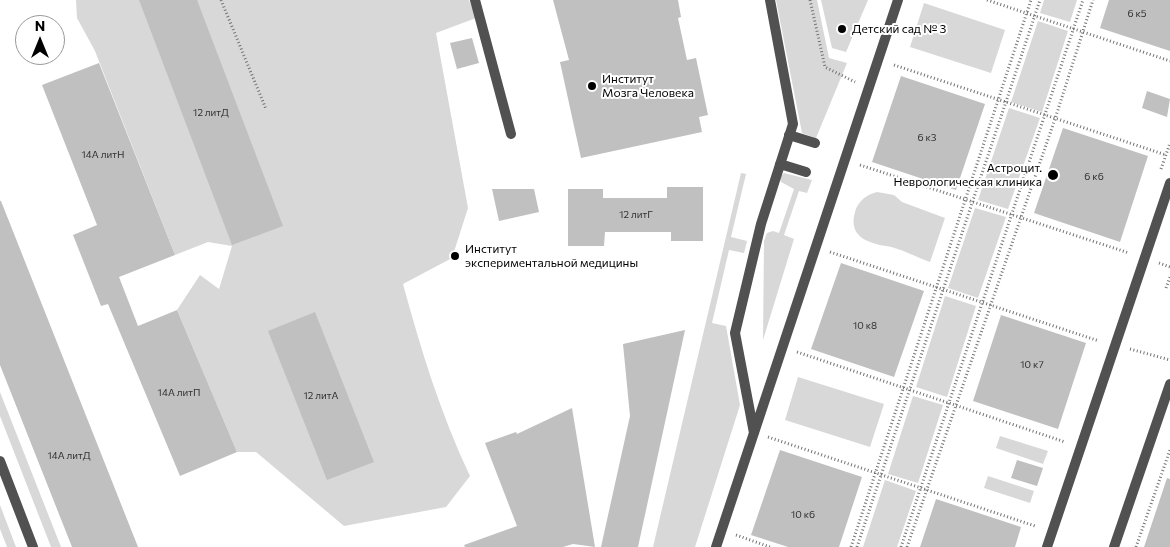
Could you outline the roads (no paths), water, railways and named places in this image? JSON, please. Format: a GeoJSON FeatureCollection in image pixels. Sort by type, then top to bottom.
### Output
{"type":"FeatureCollection","features":[{"type":"Feature","properties":{"kind":"street"},"geometry":{"type":"LineString","coordinates":[[475,0],[511,134]]}},
{"type":"Feature","properties":{"kind":"street"},"geometry":{"type":"LineString","coordinates":[[754,434],[735,333],[761,224],[792,124],[770,0]]}},
{"type":"Feature","properties":{"kind":"street"},"geometry":{"type":"LineString","coordinates":[[716,547],[898,0]]}},
{"type":"Feature","properties":{"kind":"street"},"geometry":{"type":"LineString","coordinates":[[789,135],[815,143]]}},
{"type":"Feature","properties":{"kind":"street"},"geometry":{"type":"LineString","coordinates":[[780,164],[806,172]]}},
{"type":"Feature","properties":{"kind":"street"},"geometry":{"type":"LineString","coordinates":[[1046,547],[1170,183]]}},
{"type":"Feature","properties":{"kind":"street"},"geometry":{"type":"LineString","coordinates":[[1114,547],[1170,384]]}},
{"type":"Feature","properties":{"kind":"street"},"geometry":{"type":"LineString","coordinates":[[0,461],[33,547]]}},
{"type":"Feature","properties":{"kind":"place","name":"Детский сад № 3"},"geometry":{"type":"Point","coordinates":[842,29]}},
{"type":"Feature","properties":{"kind":"place","name":"Институт Мозга Человека"},"geometry":{"type":"Point","coordinates":[592,86]}},
{"type":"Feature","properties":{"kind":"place","name":"Астроцит. Неврологическая клиника"},"geometry":{"type":"Point","coordinates":[1053,175]}},
{"type":"Feature","properties":{"kind":"place","name":"Институт экспериментальной медицины"},"geometry":{"type":"Point","coordinates":[455,256]}}]}
